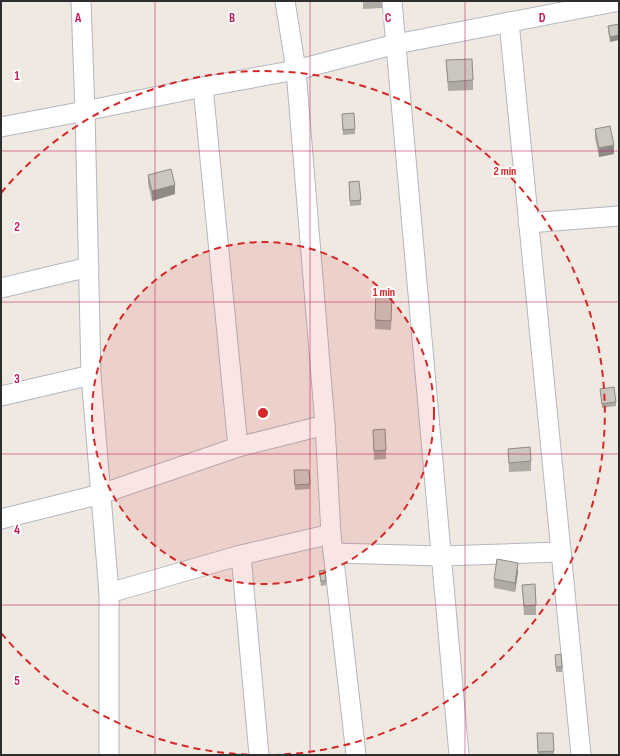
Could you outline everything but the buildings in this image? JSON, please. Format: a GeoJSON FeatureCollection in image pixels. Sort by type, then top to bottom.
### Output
{"type":"FeatureCollection","features":[{"type":"Feature","properties":{"kind":"street"},"geometry":{"type":"LineString","coordinates":[[81,1],[91,375],[109,593],[109,755]]}},
{"type":"Feature","properties":{"kind":"street"},"geometry":{"type":"LineString","coordinates":[[284,1],[296,70],[325,425],[331,534],[356,755]]}},
{"type":"Feature","properties":{"kind":"street"},"geometry":{"type":"LineString","coordinates":[[392,1],[460,755]]}},
{"type":"Feature","properties":{"kind":"street"},"geometry":{"type":"LineString","coordinates":[[1,127],[203,86],[296,70],[396,44],[619,1]]}},
{"type":"Feature","properties":{"kind":"street"},"geometry":{"type":"LineString","coordinates":[[508,22],[581,755]]}},
{"type":"Feature","properties":{"kind":"street"},"geometry":{"type":"LineString","coordinates":[[203,86],[238,447]]}},
{"type":"Feature","properties":{"kind":"street"},"geometry":{"type":"LineString","coordinates":[[528,223],[619,216]]}},
{"type":"Feature","properties":{"kind":"street"},"geometry":{"type":"LineString","coordinates":[[1,288],[89,267]]}},
{"type":"Feature","properties":{"kind":"street"},"geometry":{"type":"LineString","coordinates":[[1,396],[91,375]]}},
{"type":"Feature","properties":{"kind":"street"},"geometry":{"type":"LineString","coordinates":[[1,519],[100,494],[238,447],[325,425]]}},
{"type":"Feature","properties":{"kind":"street"},"geometry":{"type":"LineString","coordinates":[[109,593],[241,554],[331,534]]}},
{"type":"Feature","properties":{"kind":"street"},"geometry":{"type":"LineString","coordinates":[[334,553],[442,556],[561,552]]}},
{"type":"Feature","properties":{"kind":"street"},"geometry":{"type":"LineString","coordinates":[[241,554],[259,755]]}}]}
